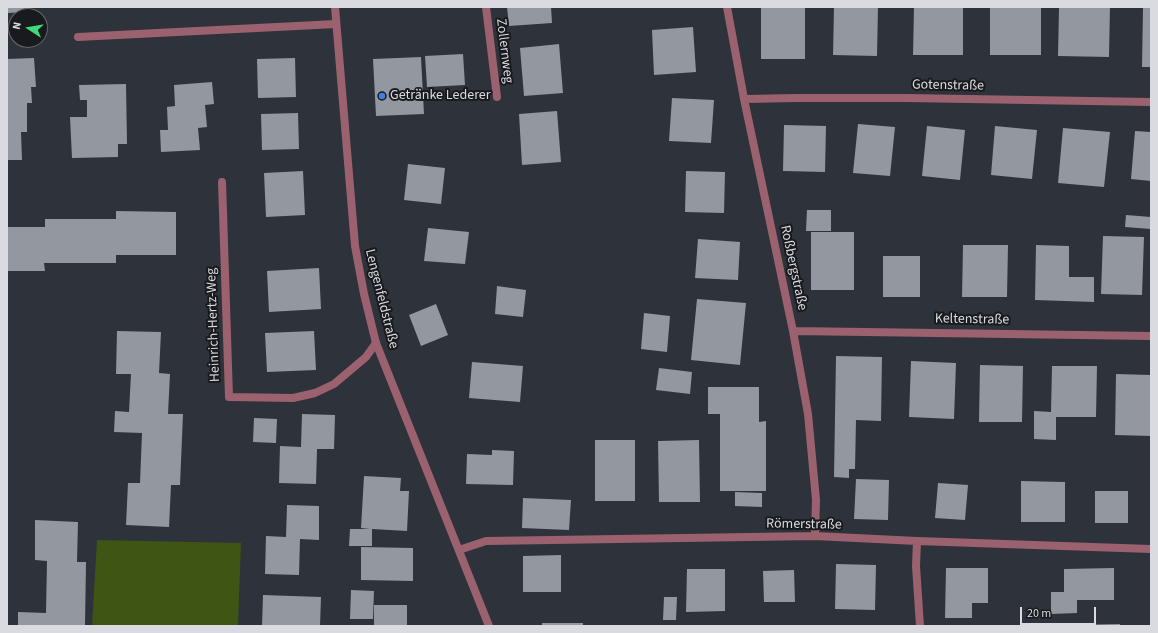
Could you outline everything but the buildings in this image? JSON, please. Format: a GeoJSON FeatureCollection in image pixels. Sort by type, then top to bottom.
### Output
{"type":"FeatureCollection","features":[{"type":"Feature","properties":{"kind":"street","name":"Lengenfeldstraße"},"geometry":{"type":"LineString","coordinates":[[335,7],[355,246],[364,294],[376,343],[489,626]]}},
{"type":"Feature","properties":{"kind":"street","name":"Zollernweg"},"geometry":{"type":"LineString","coordinates":[[486,7],[497,98]]}},
{"type":"Feature","properties":{"kind":"street","name":"Roßbergstraße"},"geometry":{"type":"LineString","coordinates":[[727,7],[744,99],[793,331],[808,414],[816,500],[815,536]]}},
{"type":"Feature","properties":{"kind":"street"},"geometry":{"type":"LineString","coordinates":[[78,37],[336,24]]}},
{"type":"Feature","properties":{"kind":"street","name":"Gotenstraße"},"geometry":{"type":"LineString","coordinates":[[744,99],[907,98],[1151,102]]}},
{"type":"Feature","properties":{"kind":"street","name":"Heinrich-Hertz-Weg"},"geometry":{"type":"LineString","coordinates":[[222,182],[229,397],[293,398],[314,393],[334,384],[366,357],[376,343]]}},
{"type":"Feature","properties":{"kind":"street","name":"Keltenstraße"},"geometry":{"type":"LineString","coordinates":[[793,331],[1151,336]]}},
{"type":"Feature","properties":{"kind":"street","name":"Römerstraße"},"geometry":{"type":"LineString","coordinates":[[459,550],[486,541],[815,536],[1151,549]]}},
{"type":"Feature","properties":{"kind":"street"},"geometry":{"type":"LineString","coordinates":[[917,541],[916,566],[920,626]]}},
{"type":"Feature","properties":{"kind":"green space"},"geometry":{"type":"Polygon","coordinates":[[[97,540],[241,543],[238,626],[92,626],[97,540]]]}},
{"type":"Feature","properties":{"kind":"place","name":"Getränke Lederer"},"geometry":{"type":"Point","coordinates":[382,96]}}]}
